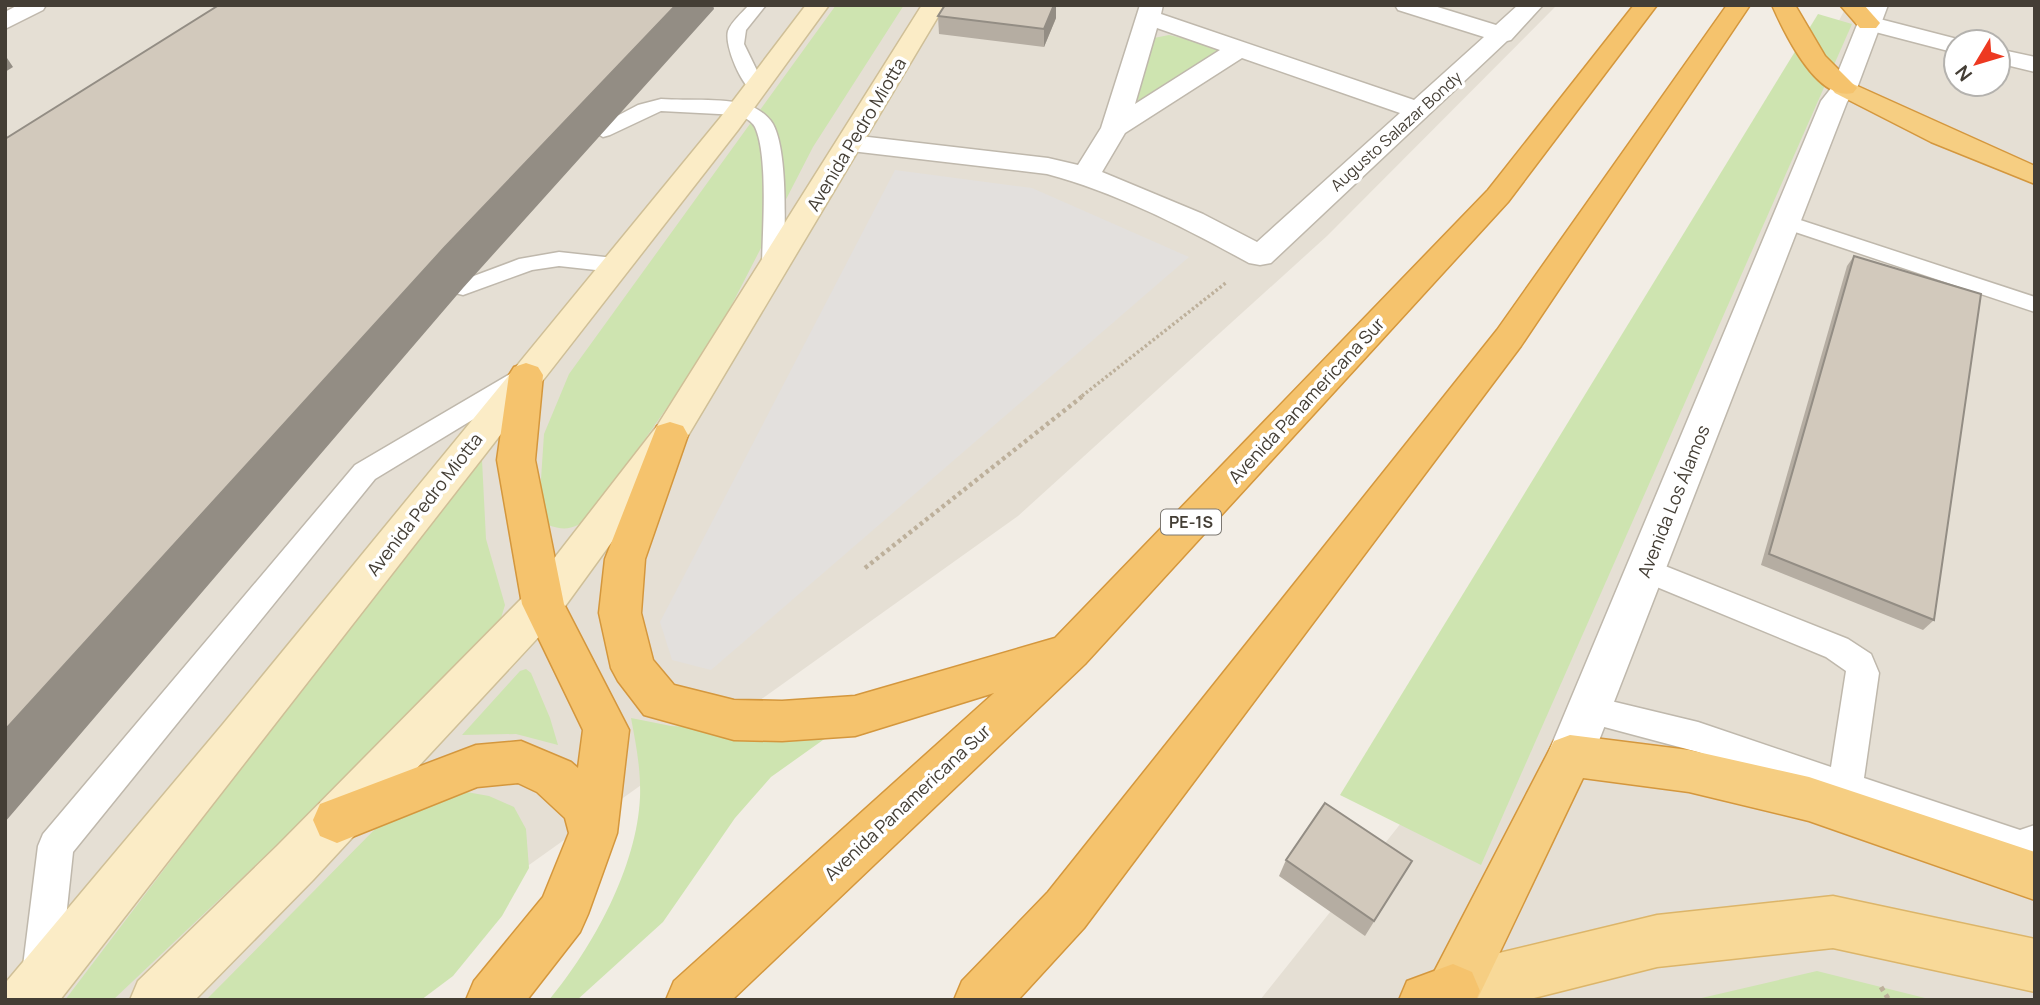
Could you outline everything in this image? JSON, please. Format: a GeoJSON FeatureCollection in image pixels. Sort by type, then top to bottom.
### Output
{"type":"FeatureCollection","features":[{"type":"Feature","properties":{"kind":"highway","name":"Avenida Panamericana Sur"},"geometry":{"type":"LineString","coordinates":[[694,1000],[1070,651],[1498,196],[1646,5]]}},
{"type":"Feature","properties":{"kind":"highway"},"geometry":{"type":"LineString","coordinates":[[981,1000],[1066,910],[1509,338],[1739,5]]}},
{"type":"Feature","properties":{"kind":"highway"},"geometry":{"type":"LineString","coordinates":[[1783,5],[1798,36],[1834,82],[1941,136],[2035,176]]}},
{"type":"Feature","properties":{"kind":"highway"},"geometry":{"type":"LineString","coordinates":[[1852,5],[1873,14]]}},
{"type":"Feature","properties":{"kind":"highway"},"geometry":{"type":"LineString","coordinates":[[493,1000],[562,914],[593,833],[606,730],[543,604],[516,460],[526,375]]}},
{"type":"Feature","properties":{"kind":"highway"},"geometry":{"type":"LineString","coordinates":[[670,435],[625,559],[620,613],[633,668],[660,701],[734,720],[782,721],[855,716],[1070,651]]}},
{"type":"Feature","properties":{"kind":"highway"},"geometry":{"type":"LineString","coordinates":[[1570,756],[1689,771],[1809,799],[2035,876]]}},
{"type":"Feature","properties":{"kind":"highway","name":"Avenida Los Álamos"},"geometry":{"type":"LineString","coordinates":[[1442,997],[1570,756]]}},
{"type":"Feature","properties":{"kind":"highway"},"geometry":{"type":"LineString","coordinates":[[337,820],[476,766],[521,762],[554,777],[586,806],[593,833]]}},
{"type":"Feature","properties":{"kind":"main road","name":"Avenida Pedro Miotta"},"geometry":{"type":"LineString","coordinates":[[33,991],[239,738],[748,98],[818,5]]}},
{"type":"Feature","properties":{"kind":"main road","name":"Avenida Pedro Miotta"},"geometry":{"type":"LineString","coordinates":[[157,1000],[337,820],[543,604],[670,435],[934,5]]}},
{"type":"Feature","properties":{"kind":"main road"},"geometry":{"type":"LineString","coordinates":[[1442,997],[1657,941],[1833,922],[2035,966]]}},
{"type":"Feature","properties":{"kind":"street"},"geometry":{"type":"LineString","coordinates":[[5,22],[35,5]]}},
{"type":"Feature","properties":{"kind":"street"},"geometry":{"type":"LineString","coordinates":[[1406,5],[1503,35]]}},
{"type":"Feature","properties":{"kind":"street","name":"Augusto Salazar Bondy"},"geometry":{"type":"LineString","coordinates":[[1260,256],[1503,35],[1532,5]]}},
{"type":"Feature","properties":{"kind":"street"},"geometry":{"type":"LineString","coordinates":[[1086,176],[1114,128],[1150,11],[1239,49],[1418,110]]}},
{"type":"Feature","properties":{"kind":"street"},"geometry":{"type":"LineString","coordinates":[[1873,14],[1942,41]]}},
{"type":"Feature","properties":{"kind":"street","name":"Avenida Los Álamos"},"geometry":{"type":"LineString","coordinates":[[1570,756],[1834,101],[1844,88],[1873,14]]}},
{"type":"Feature","properties":{"kind":"street"},"geometry":{"type":"LineString","coordinates":[[1114,128],[1239,49]]}},
{"type":"Feature","properties":{"kind":"street"},"geometry":{"type":"LineString","coordinates":[[2012,59],[2035,65]]}},
{"type":"Feature","properties":{"kind":"street"},"geometry":{"type":"LineString","coordinates":[[851,143],[1048,166],[1086,176],[1193,220],[1260,256]]}},
{"type":"Feature","properties":{"kind":"lane"},"geometry":{"type":"LineString","coordinates":[[758,5],[737,29],[736,44],[751,113],[764,126],[770,155],[773,270]]}},
{"type":"Feature","properties":{"kind":"lane"},"geometry":{"type":"LineString","coordinates":[[603,131],[645,109],[661,105],[748,98]]}},
{"type":"Feature","properties":{"kind":"lane"},"geometry":{"type":"LineString","coordinates":[[1785,222],[2035,305]]}},
{"type":"Feature","properties":{"kind":"lane"},"geometry":{"type":"LineString","coordinates":[[463,288],[527,264],[559,259],[614,265]]}},
{"type":"Feature","properties":{"kind":"lane"},"geometry":{"type":"LineString","coordinates":[[33,991],[55,846],[365,472],[526,375]]}},
{"type":"Feature","properties":{"kind":"lane"},"geometry":{"type":"LineString","coordinates":[[1645,570],[1837,648],[1860,663],[1863,673],[1845,788]]}},
{"type":"Feature","properties":{"kind":"lane"},"geometry":{"type":"LineString","coordinates":[[1590,710],[1698,737],[2020,848],[2035,842]]}},
{"type":"Feature","properties":{"kind":"path"},"geometry":{"type":"LineString","coordinates":[[865,568],[1260,256]]}},
{"type":"Feature","properties":{"kind":"path"},"geometry":{"type":"LineString","coordinates":[[1881,987],[1889,1000]]}},
{"type":"Feature","properties":{"kind":"shaded area"},"geometry":{"type":"Polygon","coordinates":[[[5,5],[1557,5],[1327,236],[1018,516],[340,1000],[5,1000],[5,5]]]}},
{"type":"Feature","properties":{"kind":"shaded area"},"geometry":{"type":"Polygon","coordinates":[[[1847,5],[2035,5],[2035,1000],[1260,1000],[1484,719],[1847,5]]]}},
{"type":"Feature","properties":{"kind":"shaded area"},"geometry":{"type":"Polygon","coordinates":[[[895,170],[1032,188],[1189,257],[711,670],[672,660],[660,622],[895,170]]]}},
{"type":"Feature","properties":{"kind":"green space"},"geometry":{"type":"Polygon","coordinates":[[[836,5],[904,5],[813,147],[727,314],[673,399],[591,516],[571,528],[548,525],[540,494],[544,434],[569,374],[836,5]]]}},
{"type":"Feature","properties":{"kind":"green space"},"geometry":{"type":"Polygon","coordinates":[[[1818,14],[1852,24],[1481,865],[1340,795],[1818,14]]]}},
{"type":"Feature","properties":{"kind":"green space"},"geometry":{"type":"Polygon","coordinates":[[[1169,35],[1212,45],[1218,49],[1219,54],[1140,101],[1132,98],[1132,91],[1154,38],[1169,35]]]}},
{"type":"Feature","properties":{"kind":"green space"},"geometry":{"type":"Polygon","coordinates":[[[482,460],[486,539],[505,605],[501,618],[324,800],[113,1000],[65,1000],[474,461],[482,460]]]}},
{"type":"Feature","properties":{"kind":"green space"},"geometry":{"type":"Polygon","coordinates":[[[526,669],[531,673],[550,718],[558,745],[516,734],[462,735],[520,671],[526,669]]]}},
{"type":"Feature","properties":{"kind":"green space"},"geometry":{"type":"Polygon","coordinates":[[[631,718],[671,726],[830,735],[771,777],[735,818],[663,922],[577,1000],[549,1000],[596,931],[610,905],[631,851],[637,824],[640,787],[631,718]]]}},
{"type":"Feature","properties":{"kind":"green space"},"geometry":{"type":"Polygon","coordinates":[[[461,791],[489,796],[514,807],[526,829],[529,868],[502,916],[453,976],[421,1000],[206,1000],[384,820],[461,791]]]}},
{"type":"Feature","properties":{"kind":"green space"},"geometry":{"type":"Polygon","coordinates":[[[1817,971],[1933,1000],[1693,1000],[1817,971]]]}},
{"type":"Feature","properties":{"kind":"building"},"geometry":{"type":"Polygon","coordinates":[[[219,5],[676,5],[444,248],[5,730],[5,139],[219,5]]]}},
{"type":"Feature","properties":{"kind":"building"},"geometry":{"type":"Polygon","coordinates":[[[945,5],[1054,5],[1044,29],[938,16],[945,5]]]}},
{"type":"Feature","properties":{"kind":"building"},"geometry":{"type":"Polygon","coordinates":[[[1854,256],[1981,294],[1934,620],[1769,554],[1854,256]]]}},
{"type":"Feature","properties":{"kind":"building"},"geometry":{"type":"Polygon","coordinates":[[[1325,803],[1412,861],[1374,921],[1286,860],[1325,803]]]}}]}
